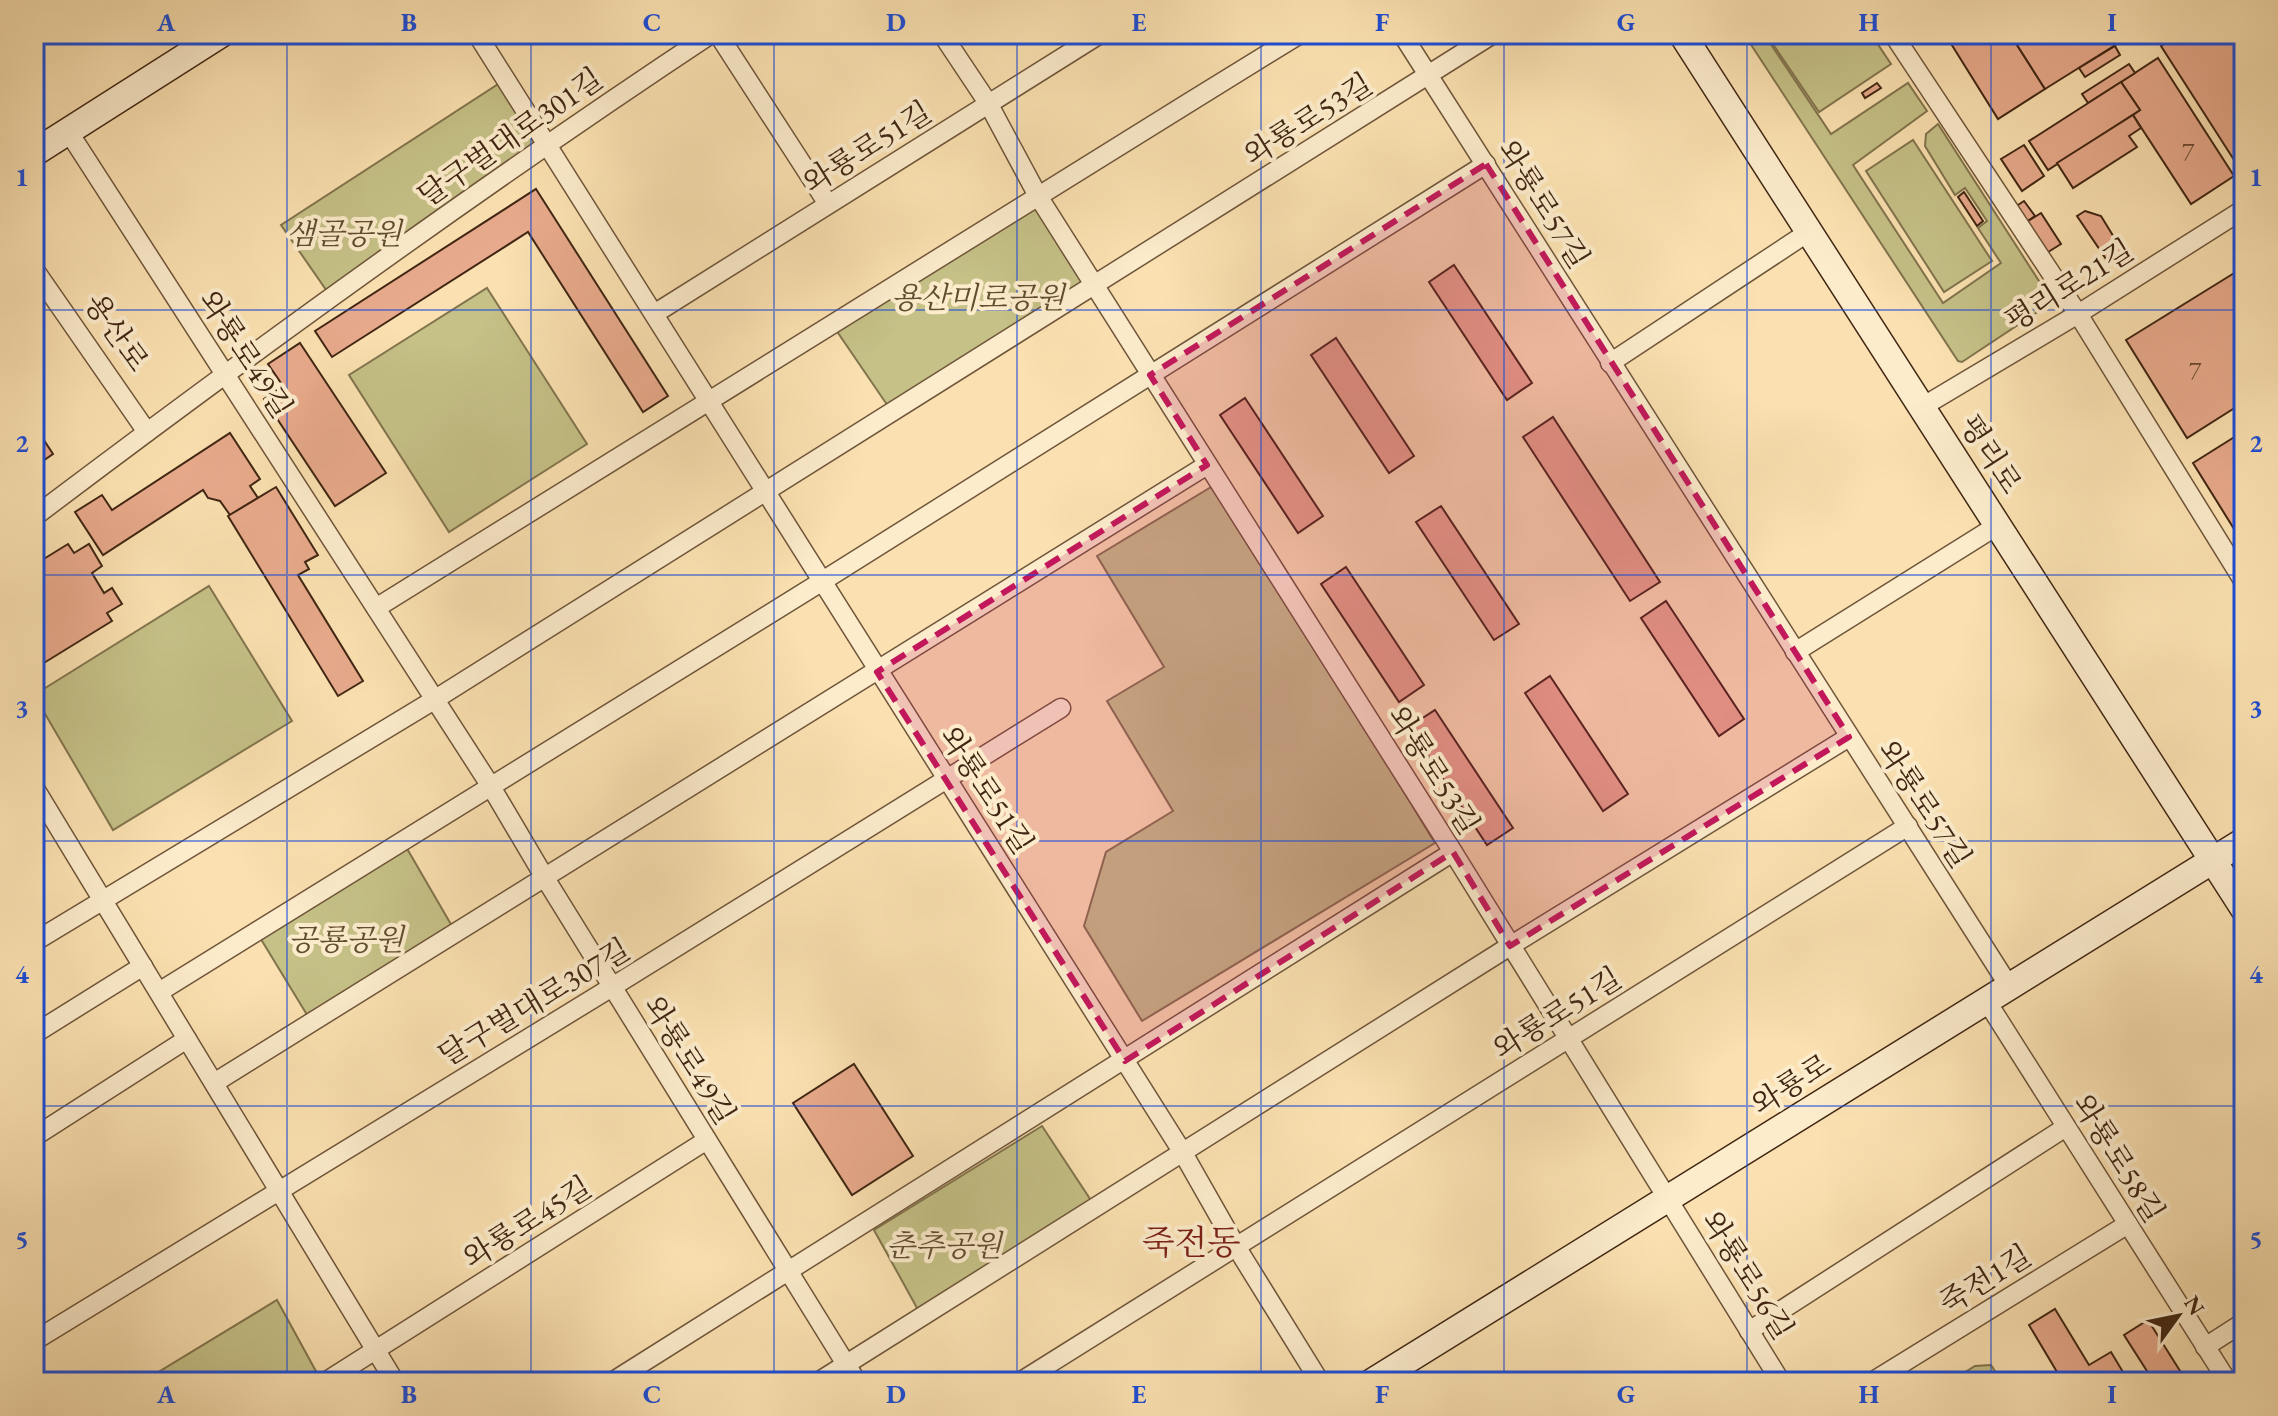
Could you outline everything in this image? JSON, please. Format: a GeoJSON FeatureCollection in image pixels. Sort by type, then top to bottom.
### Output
{"type":"FeatureCollection","features":[{"type":"Feature","properties":{"kind":"main road"},"geometry":{"type":"LineString","coordinates":[[34,153],[221,34]]}},
{"type":"Feature","properties":{"kind":"main road","name":"평리로"},"geometry":{"type":"LineString","coordinates":[[1682,34],[2244,909]]}},
{"type":"Feature","properties":{"kind":"main road","name":"와룡로"},"geometry":{"type":"LineString","coordinates":[[1372,1382],[2244,841]]}},
{"type":"Feature","properties":{"kind":"street","name":"와룡로51길"},"geometry":{"type":"LineString","coordinates":[[477,34],[1183,1153],[1237,1248],[1320,1382]]}},
{"type":"Feature","properties":{"kind":"street","name":"달구벌대로301길"},"geometry":{"type":"LineString","coordinates":[[34,517],[547,143],[711,34]]}},
{"type":"Feature","properties":{"kind":"street"},"geometry":{"type":"LineString","coordinates":[[718,34],[828,204]]}},
{"type":"Feature","properties":{"kind":"street","name":"와룡로53길"},"geometry":{"type":"LineString","coordinates":[[942,34],[988,103],[1038,196],[1094,286],[1668,1197]]}},
{"type":"Feature","properties":{"kind":"street"},"geometry":{"type":"LineString","coordinates":[[988,103],[1100,34]]}},
{"type":"Feature","properties":{"kind":"street"},"geometry":{"type":"LineString","coordinates":[[376,608],[710,404],[1300,34]]}},
{"type":"Feature","properties":{"kind":"street","name":"와룡로57길"},"geometry":{"type":"LineString","coordinates":[[1402,34],[2009,986]]}},
{"type":"Feature","properties":{"kind":"street"},"geometry":{"type":"LineString","coordinates":[[1429,76],[1493,34]]}},
{"type":"Feature","properties":{"kind":"street"},"geometry":{"type":"LineString","coordinates":[[1893,34],[2078,314],[2244,582]]}},
{"type":"Feature","properties":{"kind":"street","name":"와룡로53길"},"geometry":{"type":"LineString","coordinates":[[1094,286],[1429,76]]}},
{"type":"Feature","properties":{"kind":"street","name":"와룡로51길"},"geometry":{"type":"LineString","coordinates":[[654,314],[988,103]]}},
{"type":"Feature","properties":{"kind":"street","name":"와룡로49길"},"geometry":{"type":"LineString","coordinates":[[68,131],[490,785],[857,1382]]}},
{"type":"Feature","properties":{"kind":"street"},"geometry":{"type":"LineString","coordinates":[[159,992],[821,582],[1486,164]]}},
{"type":"Feature","properties":{"kind":"street","name":"평리로21길"},"geometry":{"type":"LineString","coordinates":[[1922,407],[2078,314],[2244,209]]}},
{"type":"Feature","properties":{"kind":"street"},"geometry":{"type":"LineString","coordinates":[[1610,363],[1810,231]]}},
{"type":"Feature","properties":{"kind":"street","name":"용산로"},"geometry":{"type":"LineString","coordinates":[[34,269],[147,432]]}},
{"type":"Feature","properties":{"kind":"street"},"geometry":{"type":"LineString","coordinates":[[34,942],[434,700],[1094,286]]}},
{"type":"Feature","properties":{"kind":"street"},"geometry":{"type":"LineString","coordinates":[[214,1083],[1207,465]]}},
{"type":"Feature","properties":{"kind":"street"},"geometry":{"type":"LineString","coordinates":[[1795,652],[1998,525]]}},
{"type":"Feature","properties":{"kind":"street","name":"달구벌대로307길"},"geometry":{"type":"LineString","coordinates":[[34,1341],[1061,708]]}},
{"type":"Feature","properties":{"kind":"street"},"geometry":{"type":"LineString","coordinates":[[818,1382],[1510,946],[1849,737]]}},
{"type":"Feature","properties":{"kind":"street"},"geometry":{"type":"LineString","coordinates":[[34,787],[42,817],[103,900],[395,1382]]}},
{"type":"Feature","properties":{"kind":"street","name":"와룡로51길"},"geometry":{"type":"LineString","coordinates":[[1237,1248],[1908,826]]}},
{"type":"Feature","properties":{"kind":"street"},"geometry":{"type":"LineString","coordinates":[[612,1382],[1453,852]]}},
{"type":"Feature","properties":{"kind":"street"},"geometry":{"type":"LineString","coordinates":[[34,1034],[143,966]]}},
{"type":"Feature","properties":{"kind":"street","name":"와룡로58길"},"geometry":{"type":"LineString","coordinates":[[1986,1000],[2228,1382]]}},
{"type":"Feature","properties":{"kind":"street"},"geometry":{"type":"LineString","coordinates":[[34,1137],[187,1039]]}},
{"type":"Feature","properties":{"kind":"street"},"geometry":{"type":"LineString","coordinates":[[1749,1331],[2066,1127]]}},
{"type":"Feature","properties":{"kind":"street","name":"와룡로45길"},"geometry":{"type":"LineString","coordinates":[[325,1382],[707,1140]]}},
{"type":"Feature","properties":{"kind":"street","name":"와룡로56길"},"geometry":{"type":"LineString","coordinates":[[1668,1197],[1781,1382]]}},
{"type":"Feature","properties":{"kind":"street","name":"죽전1길"},"geometry":{"type":"LineString","coordinates":[[1872,1382],[2128,1224]]}},
{"type":"Feature","properties":{"kind":"street"},"geometry":{"type":"LineString","coordinates":[[1020,1382],[1237,1248]]}},
{"type":"Feature","properties":{"kind":"street"},"geometry":{"type":"LineString","coordinates":[[2205,1347],[2244,1322]]}},
{"type":"Feature","properties":{"kind":"highlighted area"},"geometry":{"type":"Polygon","coordinates":[[[1486,164],[1849,737],[1510,946],[1453,852],[1125,1061],[877,672],[1207,465],[1150,375],[1486,164]]]}},
{"type":"Feature","properties":{"kind":"green space"},"geometry":{"type":"Polygon","coordinates":[[[1744,34],[1764,34],[1831,134],[1908,83],[1927,111],[1853,165],[1943,303],[2001,263],[1978,228],[1987,221],[1965,188],[1955,195],[1925,146],[1926,134],[1938,124],[2046,292],[2048,299],[2042,309],[1962,362],[1958,361],[1744,34]]]}},
{"type":"Feature","properties":{"kind":"green space"},"geometry":{"type":"Polygon","coordinates":[[[1766,34],[1871,34],[1891,64],[1819,112],[1766,34]]]}},
{"type":"Feature","properties":{"kind":"green space","name":"샘골공원"},"geometry":{"type":"Polygon","coordinates":[[[506,79],[540,143],[329,294],[281,225],[506,79]]]}},
{"type":"Feature","properties":{"kind":"green space"},"geometry":{"type":"Polygon","coordinates":[[[1913,140],[1992,261],[1944,292],[1866,171],[1913,140]]]}},
{"type":"Feature","properties":{"kind":"green space","name":"용산미로공원"},"geometry":{"type":"Polygon","coordinates":[[[1033,201],[1087,289],[892,412],[834,327],[1033,201]]]}},
{"type":"Feature","properties":{"kind":"green space"},"geometry":{"type":"Polygon","coordinates":[[[487,288],[587,444],[449,532],[349,375],[487,288]]]}},
{"type":"Feature","properties":{"kind":"green space"},"geometry":{"type":"Polygon","coordinates":[[[1216,484],[1435,843],[1142,1021],[1084,926],[1106,852],[1173,811],[1107,701],[1164,667],[1097,556],[1216,484]]]}},
{"type":"Feature","properties":{"kind":"green space"},"geometry":{"type":"Polygon","coordinates":[[[209,586],[292,721],[113,830],[34,695],[209,586]]]}},
{"type":"Feature","properties":{"kind":"green space","name":"공룡공원"},"geometry":{"type":"Polygon","coordinates":[[[402,840],[456,933],[312,1023],[256,931],[402,840]]]}},
{"type":"Feature","properties":{"kind":"green space","name":"춘추공원"},"geometry":{"type":"Polygon","coordinates":[[[1042,1126],[1096,1208],[922,1317],[874,1230],[1042,1126]]]}},
{"type":"Feature","properties":{"kind":"green space"},"geometry":{"type":"Polygon","coordinates":[[[277,1300],[318,1375],[306,1382],[142,1382],[277,1300]]]}},
{"type":"Feature","properties":{"kind":"green space"},"geometry":{"type":"Polygon","coordinates":[[[1991,1365],[2002,1382],[1949,1382],[1975,1366],[1991,1365]]]}},
{"type":"Feature","properties":{"kind":"building"},"geometry":{"type":"Polygon","coordinates":[[[1945,34],[2010,34],[2045,89],[1998,119],[1945,34]]]}},
{"type":"Feature","properties":{"kind":"building"},"geometry":{"type":"Polygon","coordinates":[[[2010,34],[2133,34],[2045,89],[2010,34]]]}},
{"type":"Feature","properties":{"kind":"building"},"geometry":{"type":"Polygon","coordinates":[[[2179,34],[2238,34],[2244,43],[2243,174],[2161,46],[2179,34]]]}},
{"type":"Feature","properties":{"kind":"building"},"geometry":{"type":"Polygon","coordinates":[[[2115,46],[2120,55],[2085,77],[2079,68],[2115,46]]]}},
{"type":"Feature","properties":{"kind":"building"},"geometry":{"type":"Polygon","coordinates":[[[2158,58],[2234,176],[2191,204],[2133,115],[2140,110],[2121,82],[2158,58]]]}},
{"type":"Feature","properties":{"kind":"building"},"geometry":{"type":"Polygon","coordinates":[[[2129,64],[2135,73],[2088,103],[2082,94],[2129,64]]]}},
{"type":"Feature","properties":{"kind":"building"},"geometry":{"type":"Polygon","coordinates":[[[2121,82],[2140,110],[2048,170],[2029,141],[2121,82]]]}},
{"type":"Feature","properties":{"kind":"building"},"geometry":{"type":"Polygon","coordinates":[[[1877,83],[1881,88],[1865,98],[1862,93],[1877,83]]]}},
{"type":"Feature","properties":{"kind":"building"},"geometry":{"type":"Polygon","coordinates":[[[2133,115],[2141,128],[2129,136],[2137,147],[2073,188],[2057,163],[2133,115]]]}},
{"type":"Feature","properties":{"kind":"building"},"geometry":{"type":"Polygon","coordinates":[[[2024,145],[2044,176],[2022,191],[2001,159],[2024,145]]]}},
{"type":"Feature","properties":{"kind":"building"},"geometry":{"type":"Polygon","coordinates":[[[536,189],[668,396],[643,412],[528,232],[332,357],[315,331],[536,189]]]}},
{"type":"Feature","properties":{"kind":"building"},"geometry":{"type":"Polygon","coordinates":[[[1964,192],[1983,221],[1977,226],[1958,197],[1964,192]]]}},
{"type":"Feature","properties":{"kind":"building"},"geometry":{"type":"Polygon","coordinates":[[[2024,201],[2035,216],[2025,223],[2015,207],[2024,201]]]}},
{"type":"Feature","properties":{"kind":"building"},"geometry":{"type":"Polygon","coordinates":[[[2085,211],[2101,216],[2123,252],[2108,262],[2077,216],[2085,211]]]}},
{"type":"Feature","properties":{"kind":"building"},"geometry":{"type":"Polygon","coordinates":[[[2041,213],[2061,244],[2045,254],[2025,223],[2041,213]]]}},
{"type":"Feature","properties":{"kind":"building"},"geometry":{"type":"Polygon","coordinates":[[[1454,265],[1532,383],[1507,400],[1429,282],[1454,265]]]}},
{"type":"Feature","properties":{"kind":"building"},"geometry":{"type":"Polygon","coordinates":[[[2244,267],[2244,402],[2187,438],[2126,340],[2244,267]]]}},
{"type":"Feature","properties":{"kind":"building"},"geometry":{"type":"Polygon","coordinates":[[[1336,338],[1414,456],[1389,473],[1311,355],[1336,338]]]}},
{"type":"Feature","properties":{"kind":"building"},"geometry":{"type":"Polygon","coordinates":[[[300,343],[386,473],[335,506],[264,399],[283,386],[268,364],[300,343]]]}},
{"type":"Feature","properties":{"kind":"building"},"geometry":{"type":"Polygon","coordinates":[[[1245,398],[1323,516],[1298,533],[1220,415],[1245,398]]]}},
{"type":"Feature","properties":{"kind":"building"},"geometry":{"type":"Polygon","coordinates":[[[1553,417],[1660,582],[1630,601],[1523,437],[1553,417]]]}},
{"type":"Feature","properties":{"kind":"building"},"geometry":{"type":"Polygon","coordinates":[[[34,425],[53,454],[34,467],[34,425]]]}},
{"type":"Feature","properties":{"kind":"building"},"geometry":{"type":"Polygon","coordinates":[[[2244,431],[2244,545],[2193,463],[2244,431]]]}},
{"type":"Feature","properties":{"kind":"building"},"geometry":{"type":"Polygon","coordinates":[[[230,433],[260,479],[250,486],[258,498],[230,515],[220,501],[208,498],[203,490],[103,555],[75,512],[102,495],[112,510],[230,433]]]}},
{"type":"Feature","properties":{"kind":"building"},"geometry":{"type":"Polygon","coordinates":[[[276,487],[318,555],[305,562],[309,569],[298,575],[363,681],[338,696],[228,516],[276,487]]]}},
{"type":"Feature","properties":{"kind":"building"},"geometry":{"type":"Polygon","coordinates":[[[1441,506],[1519,624],[1494,640],[1416,522],[1441,506]]]}},
{"type":"Feature","properties":{"kind":"building"},"geometry":{"type":"Polygon","coordinates":[[[68,544],[74,553],[89,544],[102,566],[92,573],[104,593],[112,588],[122,604],[107,613],[112,621],[34,669],[34,565],[68,544]]]}},
{"type":"Feature","properties":{"kind":"building"},"geometry":{"type":"Polygon","coordinates":[[[1346,567],[1424,685],[1399,702],[1321,584],[1346,567]]]}},
{"type":"Feature","properties":{"kind":"building"},"geometry":{"type":"Polygon","coordinates":[[[1666,601],[1744,719],[1719,736],[1641,618],[1666,601]]]}},
{"type":"Feature","properties":{"kind":"building"},"geometry":{"type":"Polygon","coordinates":[[[1550,676],[1628,794],[1603,811],[1525,693],[1550,676]]]}},
{"type":"Feature","properties":{"kind":"building"},"geometry":{"type":"Polygon","coordinates":[[[1435,710],[1513,828],[1487,845],[1409,727],[1435,710]]]}},
{"type":"Feature","properties":{"kind":"building"},"geometry":{"type":"Polygon","coordinates":[[[854,1064],[913,1156],[852,1195],[793,1103],[854,1064]]]}},
{"type":"Feature","properties":{"kind":"building"},"geometry":{"type":"Polygon","coordinates":[[[2055,1309],[2089,1365],[2111,1352],[2129,1382],[2063,1382],[2029,1325],[2055,1309]]]}},
{"type":"Feature","properties":{"kind":"building"},"geometry":{"type":"Polygon","coordinates":[[[2148,1320],[2187,1382],[2154,1382],[2124,1335],[2148,1320]]]}},
{"type":"Feature","properties":{"kind":"district","name":"죽전동"},"geometry":{"type":"Point","coordinates":[1191,1242]}}]}
